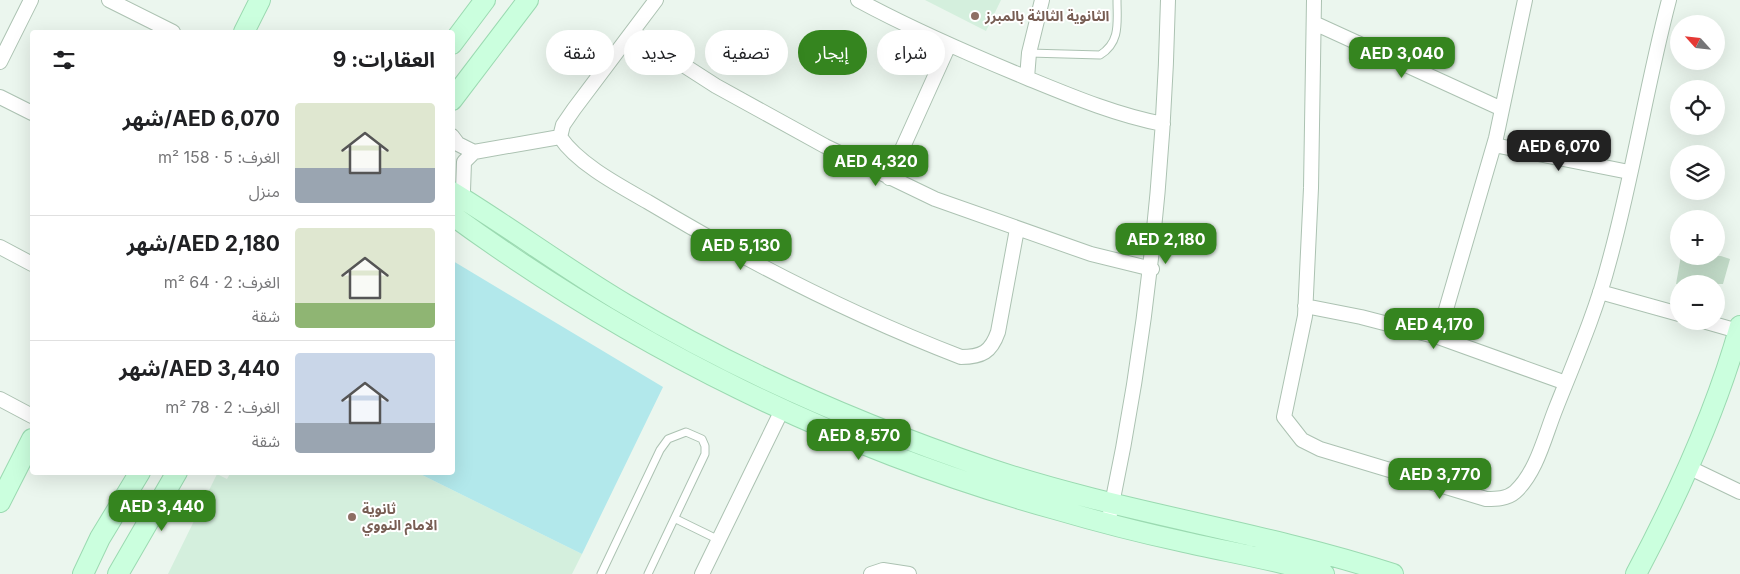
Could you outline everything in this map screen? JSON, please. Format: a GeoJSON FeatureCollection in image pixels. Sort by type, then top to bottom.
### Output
{"type":"FeatureCollection","features":[{"type":"Feature","properties":{"kind":"street"},"geometry":{"type":"LineString","coordinates":[[0,62],[31,0]]}},
{"type":"Feature","properties":{"kind":"street"},"geometry":{"type":"LineString","coordinates":[[109,0],[169,30]]}},
{"type":"Feature","properties":{"kind":"street"},"geometry":{"type":"LineString","coordinates":[[245,30],[260,0]]}},
{"type":"Feature","properties":{"kind":"street"},"geometry":{"type":"LineString","coordinates":[[455,40],[485,0]]}},
{"type":"Feature","properties":{"kind":"street"},"geometry":{"type":"LineString","coordinates":[[455,96],[528,0]]}},
{"type":"Feature","properties":{"kind":"street"},"geometry":{"type":"LineString","coordinates":[[634,30],[656,0]]}},
{"type":"Feature","properties":{"kind":"street"},"geometry":{"type":"LineString","coordinates":[[858,0],[949,45],[1027,78],[1119,113],[1164,124]]}},
{"type":"Feature","properties":{"kind":"street"},"geometry":{"type":"LineString","coordinates":[[1027,78],[1029,53],[1042,0]]}},
{"type":"Feature","properties":{"kind":"street"},"geometry":{"type":"LineString","coordinates":[[1108,524],[1135,386],[1152,269],[1164,124],[1168,0]]}},
{"type":"Feature","properties":{"kind":"street"},"geometry":{"type":"LineString","coordinates":[[1314,0],[1311,188],[1305,306],[1298,354],[1284,417],[1302,440],[1320,449],[1486,499],[1499,499],[1512,494],[1521,486],[1536,459],[1600,292],[1609,262],[1651,69],[1669,0]]}},
{"type":"Feature","properties":{"kind":"street"},"geometry":{"type":"LineString","coordinates":[[1438,337],[1494,145],[1525,0]]}},
{"type":"Feature","properties":{"kind":"street"},"geometry":{"type":"LineString","coordinates":[[1314,23],[1502,109]]}},
{"type":"Feature","properties":{"kind":"street"},"geometry":{"type":"LineString","coordinates":[[624,42],[574,108],[564,125],[560,137],[566,147],[621,186],[692,228],[851,312],[961,357],[980,355],[993,346],[998,332],[1017,229]]}},
{"type":"Feature","properties":{"kind":"street"},"geometry":{"type":"LineString","coordinates":[[889,178],[949,45]]}},
{"type":"Feature","properties":{"kind":"street"},"geometry":{"type":"LineString","coordinates":[[695,72],[716,86],[889,178],[935,199],[1092,254],[1152,269]]}},
{"type":"Feature","properties":{"kind":"street"},"geometry":{"type":"LineString","coordinates":[[0,96],[30,112]]}},
{"type":"Feature","properties":{"kind":"street"},"geometry":{"type":"LineString","coordinates":[[463,196],[464,162],[474,152],[560,137]]}},
{"type":"Feature","properties":{"kind":"street"},"geometry":{"type":"LineString","coordinates":[[455,140],[458,144],[474,152]]}},
{"type":"Feature","properties":{"kind":"street"},"geometry":{"type":"LineString","coordinates":[[1494,145],[1629,172]]}},
{"type":"Feature","properties":{"kind":"street"},"geometry":{"type":"LineString","coordinates":[[455,178],[463,196],[531,245],[626,305],[676,333],[793,392],[863,423],[990,469],[1112,504],[1313,550],[1393,574]]}},
{"type":"Feature","properties":{"kind":"street"},"geometry":{"type":"LineString","coordinates":[[455,217],[523,264],[617,323],[691,365],[782,410],[922,468],[992,491],[1108,524],[1324,574]]}},
{"type":"Feature","properties":{"kind":"street"},"geometry":{"type":"LineString","coordinates":[[0,247],[30,263]]}},
{"type":"Feature","properties":{"kind":"street"},"geometry":{"type":"LineString","coordinates":[[1600,292],[1670,311]]}},
{"type":"Feature","properties":{"kind":"street"},"geometry":{"type":"LineString","coordinates":[[1305,306],[1360,316],[1438,337],[1566,383]]}},
{"type":"Feature","properties":{"kind":"street"},"geometry":{"type":"LineString","coordinates":[[1636,574],[1688,467],[1710,415],[1739,329],[1725,326]]}},
{"type":"Feature","properties":{"kind":"street"},"geometry":{"type":"LineString","coordinates":[[0,399],[30,415]]}},
{"type":"Feature","properties":{"kind":"street"},"geometry":{"type":"LineString","coordinates":[[702,574],[782,410]]}},
{"type":"Feature","properties":{"kind":"street"},"geometry":{"type":"LineString","coordinates":[[0,502],[30,443]]}},
{"type":"Feature","properties":{"kind":"street"},"geometry":{"type":"LineString","coordinates":[[1688,467],[1740,492]]}},
{"type":"Feature","properties":{"kind":"street"},"geometry":{"type":"LineString","coordinates":[[83,574],[100,538],[138,475]]}},
{"type":"Feature","properties":{"kind":"street"},"geometry":{"type":"LineString","coordinates":[[118,574],[175,475]]}},
{"type":"Feature","properties":{"kind":"street"},"geometry":{"type":"LineString","coordinates":[[871,574],[883,570],[909,574]]}},
{"type":"Feature","properties":{"kind":"lane"},"geometry":{"type":"LineString","coordinates":[[1029,53],[1100,55],[1114,43],[1117,28],[1118,0]]}},
{"type":"Feature","properties":{"kind":"lane"},"geometry":{"type":"LineString","coordinates":[[601,574],[660,450],[668,439],[686,432],[702,439],[705,446],[705,454],[676,519],[648,574]]}},
{"type":"Feature","properties":{"kind":"lane"},"geometry":{"type":"LineString","coordinates":[[676,519],[718,540]]}},
{"type":"Feature","properties":{"kind":"shaded area","name":"الثانوية الثالثة بالمبرز"},"geometry":{"type":"Polygon","coordinates":[[[925,0],[1001,0],[986,31],[925,0]]]}},
{"type":"Feature","properties":{"kind":"shaded area"},"geometry":{"type":"Polygon","coordinates":[[[455,262],[663,387],[582,554],[422,475],[455,475],[455,262]]]}},
{"type":"Feature","properties":{"kind":"shaded area","name":"ثانوية الامام النووي"},"geometry":{"type":"Polygon","coordinates":[[[217,475],[227,479],[229,475],[422,475],[582,554],[572,574],[168,574],[217,475]]]}},
{"type":"Feature","properties":{"kind":"building"},"geometry":{"type":"Polygon","coordinates":[[[1725,257],[1730,259],[1725,277],[1725,275],[1678,275],[1679,265],[1725,265],[1725,257]]]}},
{"type":"Feature","properties":{"kind":"place","name":"الثانوية الثالثة بالمبرز"},"geometry":{"type":"Point","coordinates":[975,16]}},
{"type":"Feature","properties":{"kind":"place","name":"ثانوية الامام النووي"},"geometry":{"type":"Point","coordinates":[352,517]}}]}
